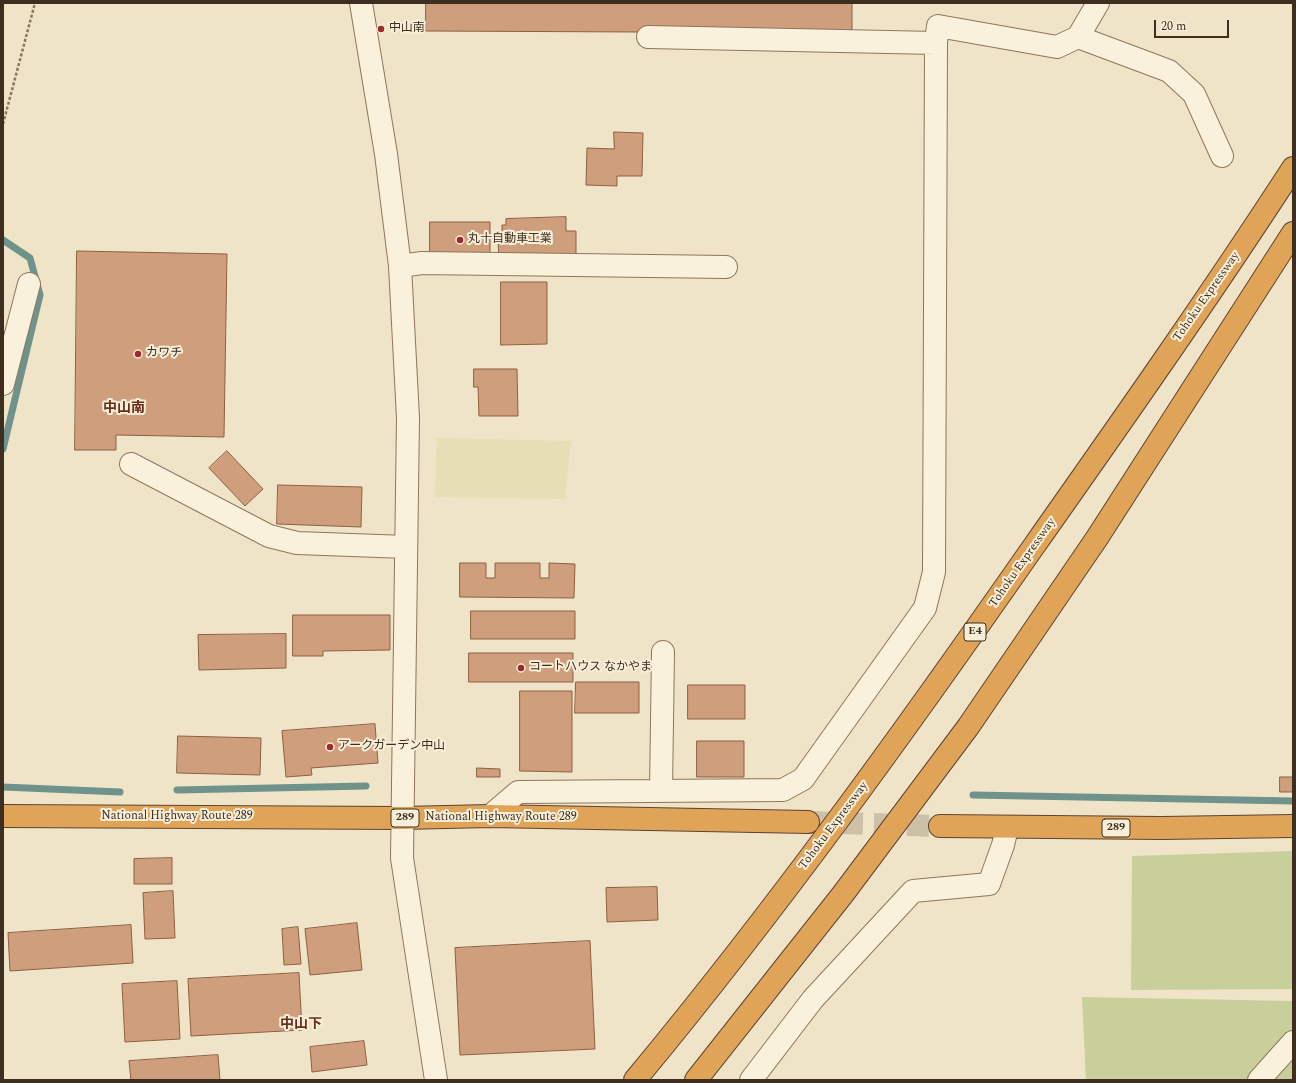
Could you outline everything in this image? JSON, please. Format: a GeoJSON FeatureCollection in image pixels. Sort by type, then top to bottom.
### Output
{"type":"FeatureCollection","features":[{"type":"Feature","properties":{"kind":"highway","name":"Tohoku Expressway"},"geometry":{"type":"LineString","coordinates":[[634,1080],[805,866],[926,702],[1234,258],[1293,168]]}},
{"type":"Feature","properties":{"kind":"highway"},"geometry":{"type":"LineString","coordinates":[[696,1080],[844,894],[968,727],[1097,538],[1293,233]]}},
{"type":"Feature","properties":{"kind":"highway","name":"National Highway Route 289"},"geometry":{"type":"LineString","coordinates":[[3,816],[402,818],[490,816],[808,822]]}},
{"type":"Feature","properties":{"kind":"highway","name":"289"},"geometry":{"type":"LineString","coordinates":[[940,826],[1007,828],[1293,826]]}},
{"type":"Feature","properties":{"kind":"street"},"geometry":{"type":"LineString","coordinates":[[361,3],[386,154],[400,266],[408,418],[402,858],[436,1080]]}},
{"type":"Feature","properties":{"kind":"street"},"geometry":{"type":"LineString","coordinates":[[490,816],[518,792],[783,790],[803,779],[925,608],[934,572],[936,43],[938,26],[1058,47],[1078,37],[1098,3]]}},
{"type":"Feature","properties":{"kind":"street"},"geometry":{"type":"LineString","coordinates":[[648,37],[936,43]]}},
{"type":"Feature","properties":{"kind":"street"},"geometry":{"type":"LineString","coordinates":[[1078,37],[1169,71],[1194,94],[1222,156]]}},
{"type":"Feature","properties":{"kind":"street"},"geometry":{"type":"LineString","coordinates":[[400,266],[422,262],[726,267]]}},
{"type":"Feature","properties":{"kind":"street"},"geometry":{"type":"LineString","coordinates":[[3,384],[29,284]]}},
{"type":"Feature","properties":{"kind":"street"},"geometry":{"type":"LineString","coordinates":[[131,464],[269,536],[297,543],[406,547]]}},
{"type":"Feature","properties":{"kind":"street"},"geometry":{"type":"LineString","coordinates":[[661,791],[662,652]]}},
{"type":"Feature","properties":{"kind":"street"},"geometry":{"type":"LineString","coordinates":[[751,1080],[813,999],[913,890],[989,884],[1003,845],[1007,828]]}},
{"type":"Feature","properties":{"kind":"street"},"geometry":{"type":"LineString","coordinates":[[1259,1080],[1293,1042]]}},
{"type":"Feature","properties":{"kind":"path"},"geometry":{"type":"LineString","coordinates":[[3,124],[35,3]]}},
{"type":"Feature","properties":{"kind":"shaded area"},"geometry":{"type":"Polygon","coordinates":[[[437,438],[571,441],[565,499],[435,497],[437,438]]]}},
{"type":"Feature","properties":{"kind":"green space"},"geometry":{"type":"Polygon","coordinates":[[[1293,851],[1293,989],[1131,990],[1132,856],[1293,851]]]}},
{"type":"Feature","properties":{"kind":"green space"},"geometry":{"type":"Polygon","coordinates":[[[1082,997],[1293,1001],[1293,1080],[1086,1080],[1082,997]]]}},
{"type":"Feature","properties":{"kind":"building"},"geometry":{"type":"Polygon","coordinates":[[[426,3],[852,3],[852,33],[426,31],[426,3]]]}},
{"type":"Feature","properties":{"kind":"building"},"geometry":{"type":"Polygon","coordinates":[[[614,132],[643,133],[642,176],[617,176],[617,186],[586,185],[587,148],[614,149],[614,132]]]}},
{"type":"Feature","properties":{"kind":"building"},"geometry":{"type":"Polygon","coordinates":[[[566,217],[566,231],[576,231],[576,258],[499,260],[498,240],[502,240],[502,225],[506,225],[506,219],[566,217]]]}},
{"type":"Feature","properties":{"kind":"building","name":"丸十自動車工業"},"geometry":{"type":"Polygon","coordinates":[[[430,222],[490,222],[490,259],[430,259],[430,222]]]}},
{"type":"Feature","properties":{"kind":"building"},"geometry":{"type":"Polygon","coordinates":[[[77,251],[227,254],[224,437],[116,435],[116,450],[75,450],[77,251]]]}},
{"type":"Feature","properties":{"kind":"building"},"geometry":{"type":"Polygon","coordinates":[[[501,282],[547,282],[547,344],[501,345],[501,282]]]}},
{"type":"Feature","properties":{"kind":"building"},"geometry":{"type":"Polygon","coordinates":[[[474,369],[517,369],[518,416],[479,416],[478,387],[474,387],[474,369]]]}},
{"type":"Feature","properties":{"kind":"building"},"geometry":{"type":"Polygon","coordinates":[[[227,451],[263,489],[245,506],[209,468],[227,451]]]}},
{"type":"Feature","properties":{"kind":"building"},"geometry":{"type":"Polygon","coordinates":[[[278,485],[362,487],[361,527],[277,524],[278,485]]]}},
{"type":"Feature","properties":{"kind":"building"},"geometry":{"type":"Polygon","coordinates":[[[460,563],[486,563],[486,578],[495,578],[495,563],[540,563],[540,578],[549,578],[549,563],[575,564],[574,598],[460,597],[460,563]]]}},
{"type":"Feature","properties":{"kind":"building","name":"コートハウス なかやま"},"geometry":{"type":"Polygon","coordinates":[[[471,611],[575,611],[575,639],[471,639],[471,611]]]}},
{"type":"Feature","properties":{"kind":"building"},"geometry":{"type":"Polygon","coordinates":[[[293,615],[390,615],[390,650],[323,651],[323,656],[293,656],[293,615]]]}},
{"type":"Feature","properties":{"kind":"building"},"geometry":{"type":"Polygon","coordinates":[[[286,634],[286,668],[199,670],[198,635],[286,634]]]}},
{"type":"Feature","properties":{"kind":"building","name":"コートハウス なかやま"},"geometry":{"type":"Polygon","coordinates":[[[469,653],[573,653],[573,682],[469,682],[469,653]]]}},
{"type":"Feature","properties":{"kind":"building"},"geometry":{"type":"Polygon","coordinates":[[[576,682],[639,682],[639,713],[575,713],[576,682]]]}},
{"type":"Feature","properties":{"kind":"building"},"geometry":{"type":"Polygon","coordinates":[[[688,685],[745,685],[745,719],[688,719],[688,685]]]}},
{"type":"Feature","properties":{"kind":"building"},"geometry":{"type":"Polygon","coordinates":[[[520,691],[572,691],[572,772],[520,771],[520,691]]]}},
{"type":"Feature","properties":{"kind":"building","name":"アークガーデン中山"},"geometry":{"type":"Polygon","coordinates":[[[375,724],[378,763],[311,768],[312,775],[286,777],[282,731],[375,724]]]}},
{"type":"Feature","properties":{"kind":"building"},"geometry":{"type":"Polygon","coordinates":[[[178,736],[261,738],[260,775],[177,773],[178,736]]]}},
{"type":"Feature","properties":{"kind":"building"},"geometry":{"type":"Polygon","coordinates":[[[697,741],[744,741],[744,777],[697,777],[697,741]]]}},
{"type":"Feature","properties":{"kind":"building"},"geometry":{"type":"Polygon","coordinates":[[[477,768],[500,769],[500,777],[477,777],[477,768]]]}},
{"type":"Feature","properties":{"kind":"building"},"geometry":{"type":"Polygon","coordinates":[[[1280,777],[1293,777],[1293,792],[1280,792],[1280,777]]]}},
{"type":"Feature","properties":{"kind":"building"},"geometry":{"type":"Polygon","coordinates":[[[172,858],[172,884],[134,884],[134,859],[172,858]]]}},
{"type":"Feature","properties":{"kind":"building"},"geometry":{"type":"Polygon","coordinates":[[[657,887],[658,920],[607,922],[606,888],[657,887]]]}},
{"type":"Feature","properties":{"kind":"building"},"geometry":{"type":"Polygon","coordinates":[[[173,891],[175,938],[145,939],[143,893],[173,891]]]}},
{"type":"Feature","properties":{"kind":"building"},"geometry":{"type":"Polygon","coordinates":[[[357,923],[362,970],[310,975],[305,929],[357,923]]]}},
{"type":"Feature","properties":{"kind":"building"},"geometry":{"type":"Polygon","coordinates":[[[131,925],[133,963],[10,971],[8,933],[131,925]]]}},
{"type":"Feature","properties":{"kind":"building"},"geometry":{"type":"Polygon","coordinates":[[[298,927],[301,964],[284,965],[282,929],[298,927]]]}},
{"type":"Feature","properties":{"kind":"building"},"geometry":{"type":"Polygon","coordinates":[[[590,941],[595,1049],[460,1055],[455,948],[590,941]]]}},
{"type":"Feature","properties":{"kind":"building"},"geometry":{"type":"Polygon","coordinates":[[[299,973],[302,1030],[191,1036],[188,979],[299,973]]]}},
{"type":"Feature","properties":{"kind":"building"},"geometry":{"type":"Polygon","coordinates":[[[177,981],[180,1039],[125,1042],[122,984],[177,981]]]}},
{"type":"Feature","properties":{"kind":"building"},"geometry":{"type":"Polygon","coordinates":[[[364,1041],[367,1065],[312,1072],[310,1047],[364,1041]]]}},
{"type":"Feature","properties":{"kind":"building"},"geometry":{"type":"Polygon","coordinates":[[[218,1055],[220,1080],[131,1080],[129,1061],[218,1055]]]}},
{"type":"Feature","properties":{"kind":"waterway"},"geometry":{"type":"LineString","coordinates":[[3,240],[30,258],[40,295],[3,449]]}},
{"type":"Feature","properties":{"kind":"waterway"},"geometry":{"type":"LineString","coordinates":[[177,790],[366,786]]}},
{"type":"Feature","properties":{"kind":"waterway"},"geometry":{"type":"LineString","coordinates":[[3,787],[120,792]]}},
{"type":"Feature","properties":{"kind":"waterway"},"geometry":{"type":"LineString","coordinates":[[973,795],[1293,801]]}},
{"type":"Feature","properties":{"kind":"tunnel"},"geometry":{"type":"LineString","coordinates":[[808,822],[940,826]]}},
{"type":"Feature","properties":{"kind":"place","name":"中山南"},"geometry":{"type":"Point","coordinates":[381,29]}},
{"type":"Feature","properties":{"kind":"place","name":"丸十自動車工業"},"geometry":{"type":"Point","coordinates":[460,240]}},
{"type":"Feature","properties":{"kind":"place","name":"カワチ"},"geometry":{"type":"Point","coordinates":[138,354]}},
{"type":"Feature","properties":{"kind":"place","name":"コートハウス なかやま"},"geometry":{"type":"Point","coordinates":[521,668]}},
{"type":"Feature","properties":{"kind":"place","name":"アークガーデン中山"},"geometry":{"type":"Point","coordinates":[330,747]}},
{"type":"Feature","properties":{"kind":"district","name":"中山南"},"geometry":{"type":"Point","coordinates":[124,409]}},
{"type":"Feature","properties":{"kind":"district","name":"中山下"},"geometry":{"type":"Point","coordinates":[301,1025]}}]}
